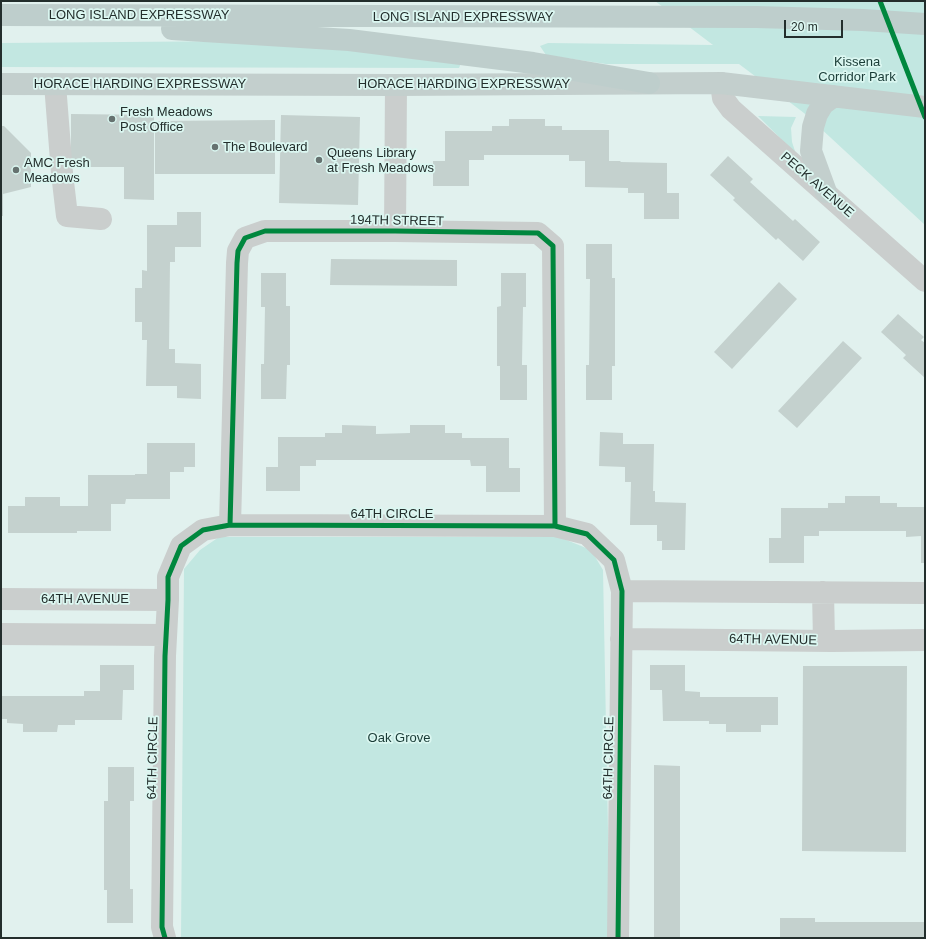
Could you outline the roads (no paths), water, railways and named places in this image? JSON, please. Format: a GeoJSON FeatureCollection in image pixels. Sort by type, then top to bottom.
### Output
{"type":"FeatureCollection","features":[{"type":"Feature","properties":{"kind":"highway","name":"LONG ISLAND EXPRESSWAY"},"geometry":{"type":"LineString","coordinates":[[1,15],[756,17],[863,20],[925,24]]}},
{"type":"Feature","properties":{"kind":"highway"},"geometry":{"type":"LineString","coordinates":[[1,19],[349,40],[532,63],[649,83]]}},
{"type":"Feature","properties":{"kind":"main road","name":"HORACE HARDING EXPRESSWAY"},"geometry":{"type":"LineString","coordinates":[[1,84],[396,85],[721,82],[925,106]]}},
{"type":"Feature","properties":{"kind":"main road"},"geometry":{"type":"LineString","coordinates":[[826,192],[811,151],[813,127],[817,114],[824,104],[834,96]]}},
{"type":"Feature","properties":{"kind":"street","name":"PECK AVENUE"},"geometry":{"type":"LineString","coordinates":[[721,82],[722,98],[731,109],[925,281]]}},
{"type":"Feature","properties":{"kind":"street"},"geometry":{"type":"LineString","coordinates":[[55,84],[67,216],[101,219]]}},
{"type":"Feature","properties":{"kind":"street","name":"194TH STREET"},"geometry":{"type":"LineString","coordinates":[[395,231],[396,85]]}},
{"type":"Feature","properties":{"kind":"street","name":"194TH STREET"},"geometry":{"type":"LineString","coordinates":[[230,525],[237,263],[238,251],[245,238],[266,231],[395,231],[538,234],[553,246],[555,526]]}},
{"type":"Feature","properties":{"kind":"street","name":"64TH CIRCLE"},"geometry":{"type":"LineString","coordinates":[[165,938],[162,927],[168,577],[181,546],[204,530],[230,525],[555,526],[587,534],[614,560],[622,591],[618,938]]}},
{"type":"Feature","properties":{"kind":"street"},"geometry":{"type":"LineString","coordinates":[[622,591],[925,593]]}},
{"type":"Feature","properties":{"kind":"street"},"geometry":{"type":"LineString","coordinates":[[823,592],[824,640]]}},
{"type":"Feature","properties":{"kind":"street","name":"64TH AVENUE"},"geometry":{"type":"LineString","coordinates":[[1,599],[168,600]]}},
{"type":"Feature","properties":{"kind":"street"},"geometry":{"type":"LineString","coordinates":[[1,634],[166,635]]}},
{"type":"Feature","properties":{"kind":"street","name":"64TH AVENUE"},"geometry":{"type":"LineString","coordinates":[[621,639],[925,640]]}},
{"type":"Feature","properties":{"kind":"place","name":"Fresh Meadows Post Office"},"geometry":{"type":"Point","coordinates":[112,119]}},
{"type":"Feature","properties":{"kind":"place","name":"The Boulevard"},"geometry":{"type":"Point","coordinates":[215,147]}},
{"type":"Feature","properties":{"kind":"place","name":"Queens Library at Fresh Meadows"},"geometry":{"type":"Point","coordinates":[319,160]}},
{"type":"Feature","properties":{"kind":"place","name":"AMC Fresh Meadows"},"geometry":{"type":"Point","coordinates":[16,170]}},
{"type":"Feature","properties":{"kind":"park label","name":"Kissena Corridor Park"},"geometry":{"type":"Point","coordinates":[857,70]}},
{"type":"Feature","properties":{"kind":"park label","name":"Oak Grove"},"geometry":{"type":"Point","coordinates":[399,738]}}]}
